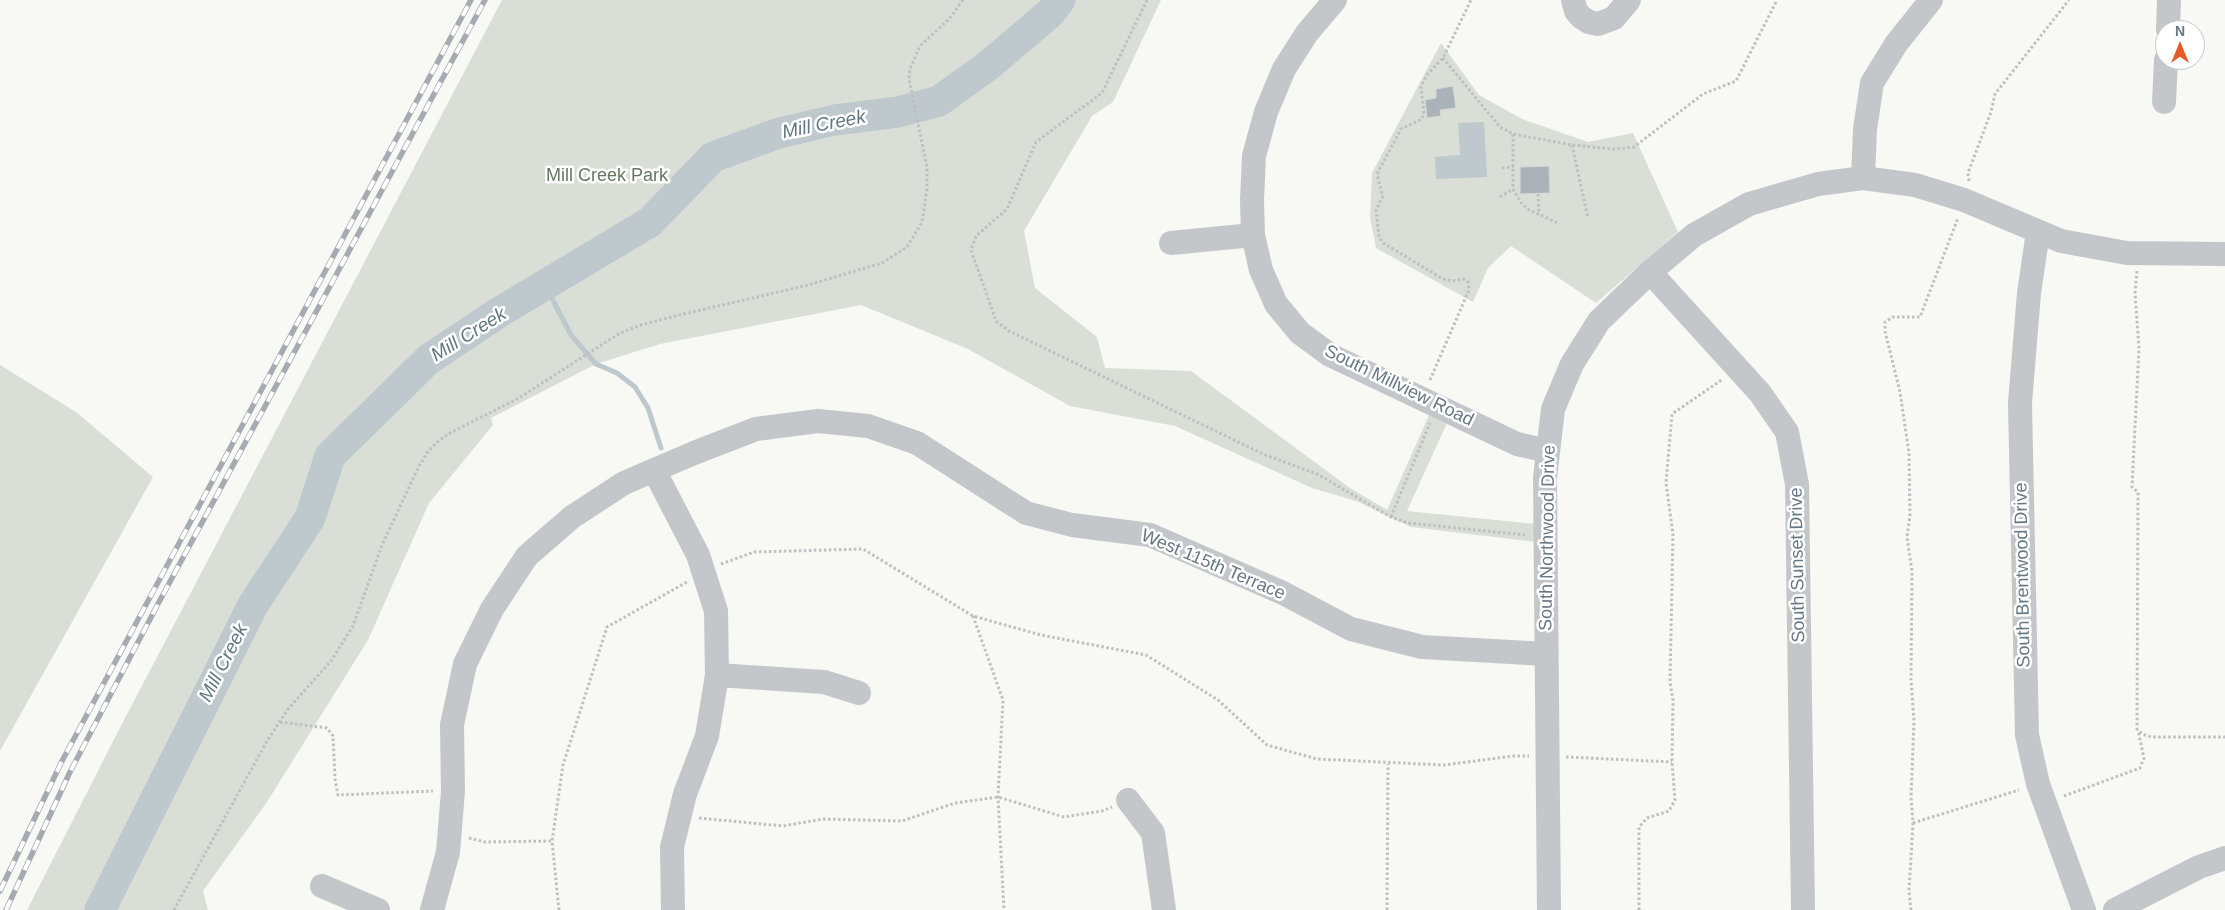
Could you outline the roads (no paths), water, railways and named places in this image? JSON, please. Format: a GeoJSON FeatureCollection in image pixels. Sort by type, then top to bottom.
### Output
{"type":"FeatureCollection","features":[{"type":"Feature","properties":{"kind":"street","name":"South Millview Road"},"geometry":{"type":"LineString","coordinates":[[1335,0],[1307,33],[1284,69],[1266,112],[1254,156],[1253,235],[1261,270],[1276,304],[1300,333],[1330,355],[1517,444],[1548,450]]}},
{"type":"Feature","properties":{"kind":"street"},"geometry":{"type":"LineString","coordinates":[[1573,0],[1576,11],[1581,17],[1589,22],[1598,24],[1614,18],[1629,0]]}},
{"type":"Feature","properties":{"kind":"street"},"geometry":{"type":"LineString","coordinates":[[1863,178],[1865,129],[1872,84],[1896,44],[1931,0]]}},
{"type":"Feature","properties":{"kind":"street"},"geometry":{"type":"LineString","coordinates":[[2168,20],[2169,0]]}},
{"type":"Feature","properties":{"kind":"street"},"geometry":{"type":"LineString","coordinates":[[2164,102],[2166,70]]}},
{"type":"Feature","properties":{"kind":"street","name":"South Northwood Drive"},"geometry":{"type":"LineString","coordinates":[[1549,910],[1545,478],[1553,409],[1572,364],[1599,322],[1650,272],[1694,235],[1749,204],[1818,184],[1863,178],[1914,184],[1964,200],[2061,241],[2127,253],[2225,254]]}},
{"type":"Feature","properties":{"kind":"street","name":"South Brentwood Drive"},"geometry":{"type":"LineString","coordinates":[[2038,232],[2029,293],[2020,403],[2026,735],[2038,784],[2084,910]]}},
{"type":"Feature","properties":{"kind":"street"},"geometry":{"type":"LineString","coordinates":[[1171,243],[1253,235]]}},
{"type":"Feature","properties":{"kind":"street","name":"South Sunset Drive"},"geometry":{"type":"LineString","coordinates":[[1650,272],[1760,393],[1786,432],[1798,484],[1803,910]]}},
{"type":"Feature","properties":{"kind":"street","name":"West 115th Terrace"},"geometry":{"type":"LineString","coordinates":[[432,910],[448,852],[453,791],[452,725],[465,664],[492,609],[527,556],[572,517],[624,483],[756,429],[818,421],[868,426],[917,443],[1026,513],[1072,525],[1150,535],[1284,593],[1351,629],[1422,647],[1546,654]]}},
{"type":"Feature","properties":{"kind":"street"},"geometry":{"type":"LineString","coordinates":[[654,470],[698,555],[716,612],[717,676],[707,736],[684,794],[672,847],[673,910]]}},
{"type":"Feature","properties":{"kind":"street"},"geometry":{"type":"LineString","coordinates":[[717,676],[824,682],[859,693]]}},
{"type":"Feature","properties":{"kind":"street"},"geometry":{"type":"LineString","coordinates":[[1128,800],[1153,834],[1164,910]]}},
{"type":"Feature","properties":{"kind":"street"},"geometry":{"type":"LineString","coordinates":[[2115,910],[2199,867],[2225,858]]}},
{"type":"Feature","properties":{"kind":"street"},"geometry":{"type":"LineString","coordinates":[[322,886],[378,910]]}},
{"type":"Feature","properties":{"kind":"waterway","name":"Mill Creek"},"geometry":{"type":"LineString","coordinates":[[100,910],[253,605],[310,518],[330,456],[429,359],[498,313],[650,222],[713,157],[779,133],[835,120],[898,112],[939,101],[989,65],[1051,12],[1060,0]]}},
{"type":"Feature","properties":{"kind":"waterway"},"geometry":{"type":"LineString","coordinates":[[545,285],[571,335],[596,364],[617,373],[635,387],[648,408],[661,448]]}},
{"type":"Feature","properties":{"kind":"railway"},"geometry":{"type":"LineString","coordinates":[[0,891],[62,761],[471,0]]}},
{"type":"Feature","properties":{"kind":"railway"},"geometry":{"type":"LineString","coordinates":[[6,910],[70,772],[159,602],[485,0]]}},
{"type":"Feature","properties":{"kind":"park label","name":"Mill Creek Park"},"geometry":{"type":"Point","coordinates":[607,176]}}]}
